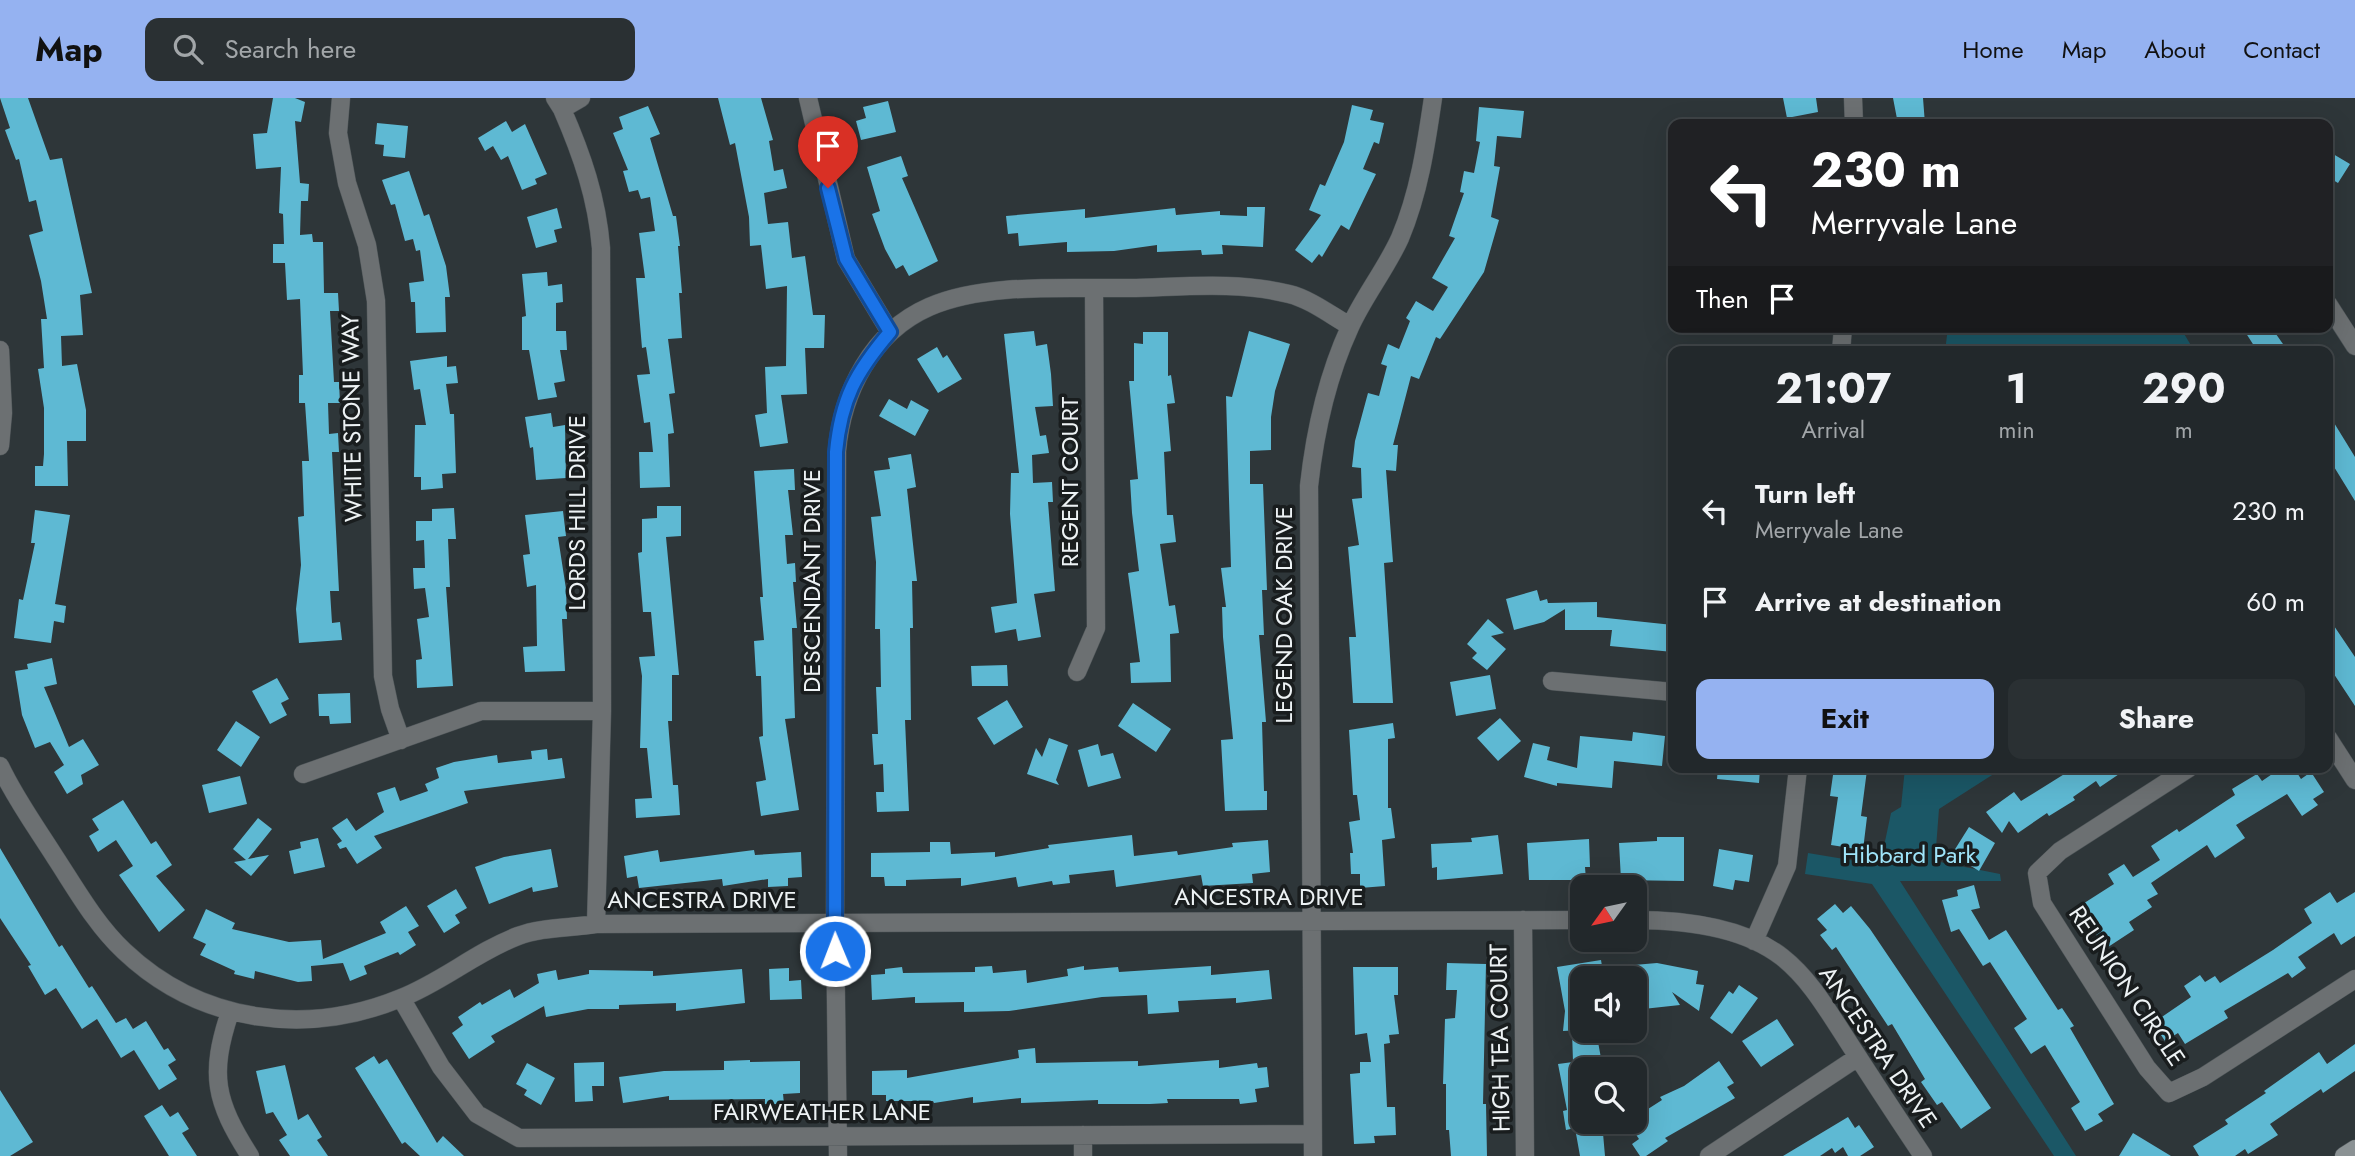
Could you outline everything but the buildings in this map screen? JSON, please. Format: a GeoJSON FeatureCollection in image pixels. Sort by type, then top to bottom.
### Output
{"type":"FeatureCollection","features":[{"type":"Feature","properties":{"kind":"main road"},"geometry":{"type":"LineString","coordinates":[[2344,1156],[2355,1149]]}},
{"type":"Feature","properties":{"kind":"street","name":"WHITE STONE WAY"},"geometry":{"type":"LineString","coordinates":[[341,98],[338,133],[347,183],[367,245],[376,301],[383,676],[390,709],[401,740]]}},
{"type":"Feature","properties":{"kind":"street"},"geometry":{"type":"LineString","coordinates":[[558,104],[581,98]]}},
{"type":"Feature","properties":{"kind":"street"},"geometry":{"type":"LineString","coordinates":[[808,98],[846,259],[890,332]]}},
{"type":"Feature","properties":{"kind":"street","name":"LEGEND OAK DRIVE"},"geometry":{"type":"LineString","coordinates":[[1313,1156],[1309,922],[1309,486],[1323,401],[1350,326],[1399,240],[1415,196],[1433,98]]}},
{"type":"Feature","properties":{"kind":"street"},"geometry":{"type":"LineString","coordinates":[[1853,98],[1854,119]]}},
{"type":"Feature","properties":{"kind":"street","name":"LORDS HILL DRIVE"},"geometry":{"type":"LineString","coordinates":[[558,104],[589,178],[598,210],[601,248],[602,711],[596,924]]}},
{"type":"Feature","properties":{"kind":"street","name":"DESCENDANT DRIVE"},"geometry":{"type":"LineString","coordinates":[[838,1156],[835,925],[838,429],[839,418],[865,362],[890,332],[929,307],[981,292],[1238,286],[1291,294],[1350,326]]}},
{"type":"Feature","properties":{"kind":"street","name":"REGENT COURT"},"geometry":{"type":"LineString","coordinates":[[1076,672],[1096,628],[1094,289]]}},
{"type":"Feature","properties":{"kind":"street"},"geometry":{"type":"LineString","coordinates":[[2333,312],[2355,346]]}},
{"type":"Feature","properties":{"kind":"street"},"geometry":{"type":"LineString","coordinates":[[0,351],[3,413],[0,446]]}},
{"type":"Feature","properties":{"kind":"street"},"geometry":{"type":"LineString","coordinates":[[1552,681],[1668,692]]}},
{"type":"Feature","properties":{"kind":"street"},"geometry":{"type":"LineString","coordinates":[[303,774],[481,711],[602,711]]}},
{"type":"Feature","properties":{"kind":"street"},"geometry":{"type":"LineString","coordinates":[[2333,745],[2355,780]]}},
{"type":"Feature","properties":{"kind":"street","name":"ANCESTRA DRIVE"},"geometry":{"type":"LineString","coordinates":[[0,766],[11,790],[92,913],[124,951],[191,996],[230,1012],[291,1021],[352,1014],[401,999],[521,935],[596,924],[1570,920]]}},
{"type":"Feature","properties":{"kind":"street"},"geometry":{"type":"LineString","coordinates":[[1754,941],[1787,866],[1797,773]]}},
{"type":"Feature","properties":{"kind":"street","name":"REUNION CIRCLE"},"geometry":{"type":"LineString","coordinates":[[2181,773],[2060,851],[2037,873],[2042,903],[2147,1068],[2169,1093],[2203,1077],[2355,979]]}},
{"type":"Feature","properties":{"kind":"street","name":"HIGH TEA COURT"},"geometry":{"type":"LineString","coordinates":[[1523,920],[1525,1156]]}},
{"type":"Feature","properties":{"kind":"street","name":"ANCESTRA DRIVE"},"geometry":{"type":"LineString","coordinates":[[1647,921],[1684,922],[1754,941],[1782,956],[1810,985],[1923,1156]]}},
{"type":"Feature","properties":{"kind":"street","name":"FAIRWEATHER LANE"},"geometry":{"type":"LineString","coordinates":[[401,999],[440,1067],[477,1114],[519,1138],[1312,1134]]}},
{"type":"Feature","properties":{"kind":"street"},"geometry":{"type":"LineString","coordinates":[[230,1012],[217,1050],[219,1090],[228,1122],[250,1156]]}},
{"type":"Feature","properties":{"kind":"street"},"geometry":{"type":"LineString","coordinates":[[1709,1156],[1858,1057]]}},
{"type":"Feature","properties":{"kind":"street"},"geometry":{"type":"LineString","coordinates":[[1083,1135],[1083,1156]]}},
{"type":"Feature","properties":{"kind":"green space"},"geometry":{"type":"Polygon","coordinates":[[[1947,333],[2184,333],[2191,346],[1946,346],[1947,333]]]}},
{"type":"Feature","properties":{"kind":"green space","name":"Hibbard Park"},"geometry":{"type":"Polygon","coordinates":[[[1904,773],[1995,773],[1939,809],[1935,861],[2000,874],[2001,881],[1900,881],[2076,1156],[2054,1156],[1872,884],[1805,874],[1808,853],[1880,865],[1891,813],[1901,807],[1904,773]]]}},
{"type":"Feature","properties":{"kind":"route"},"geometry":{"type":"LineString","coordinates":[[828,188],[846,259],[890,332],[865,362],[839,418],[836,452],[835,951]]}}]}
